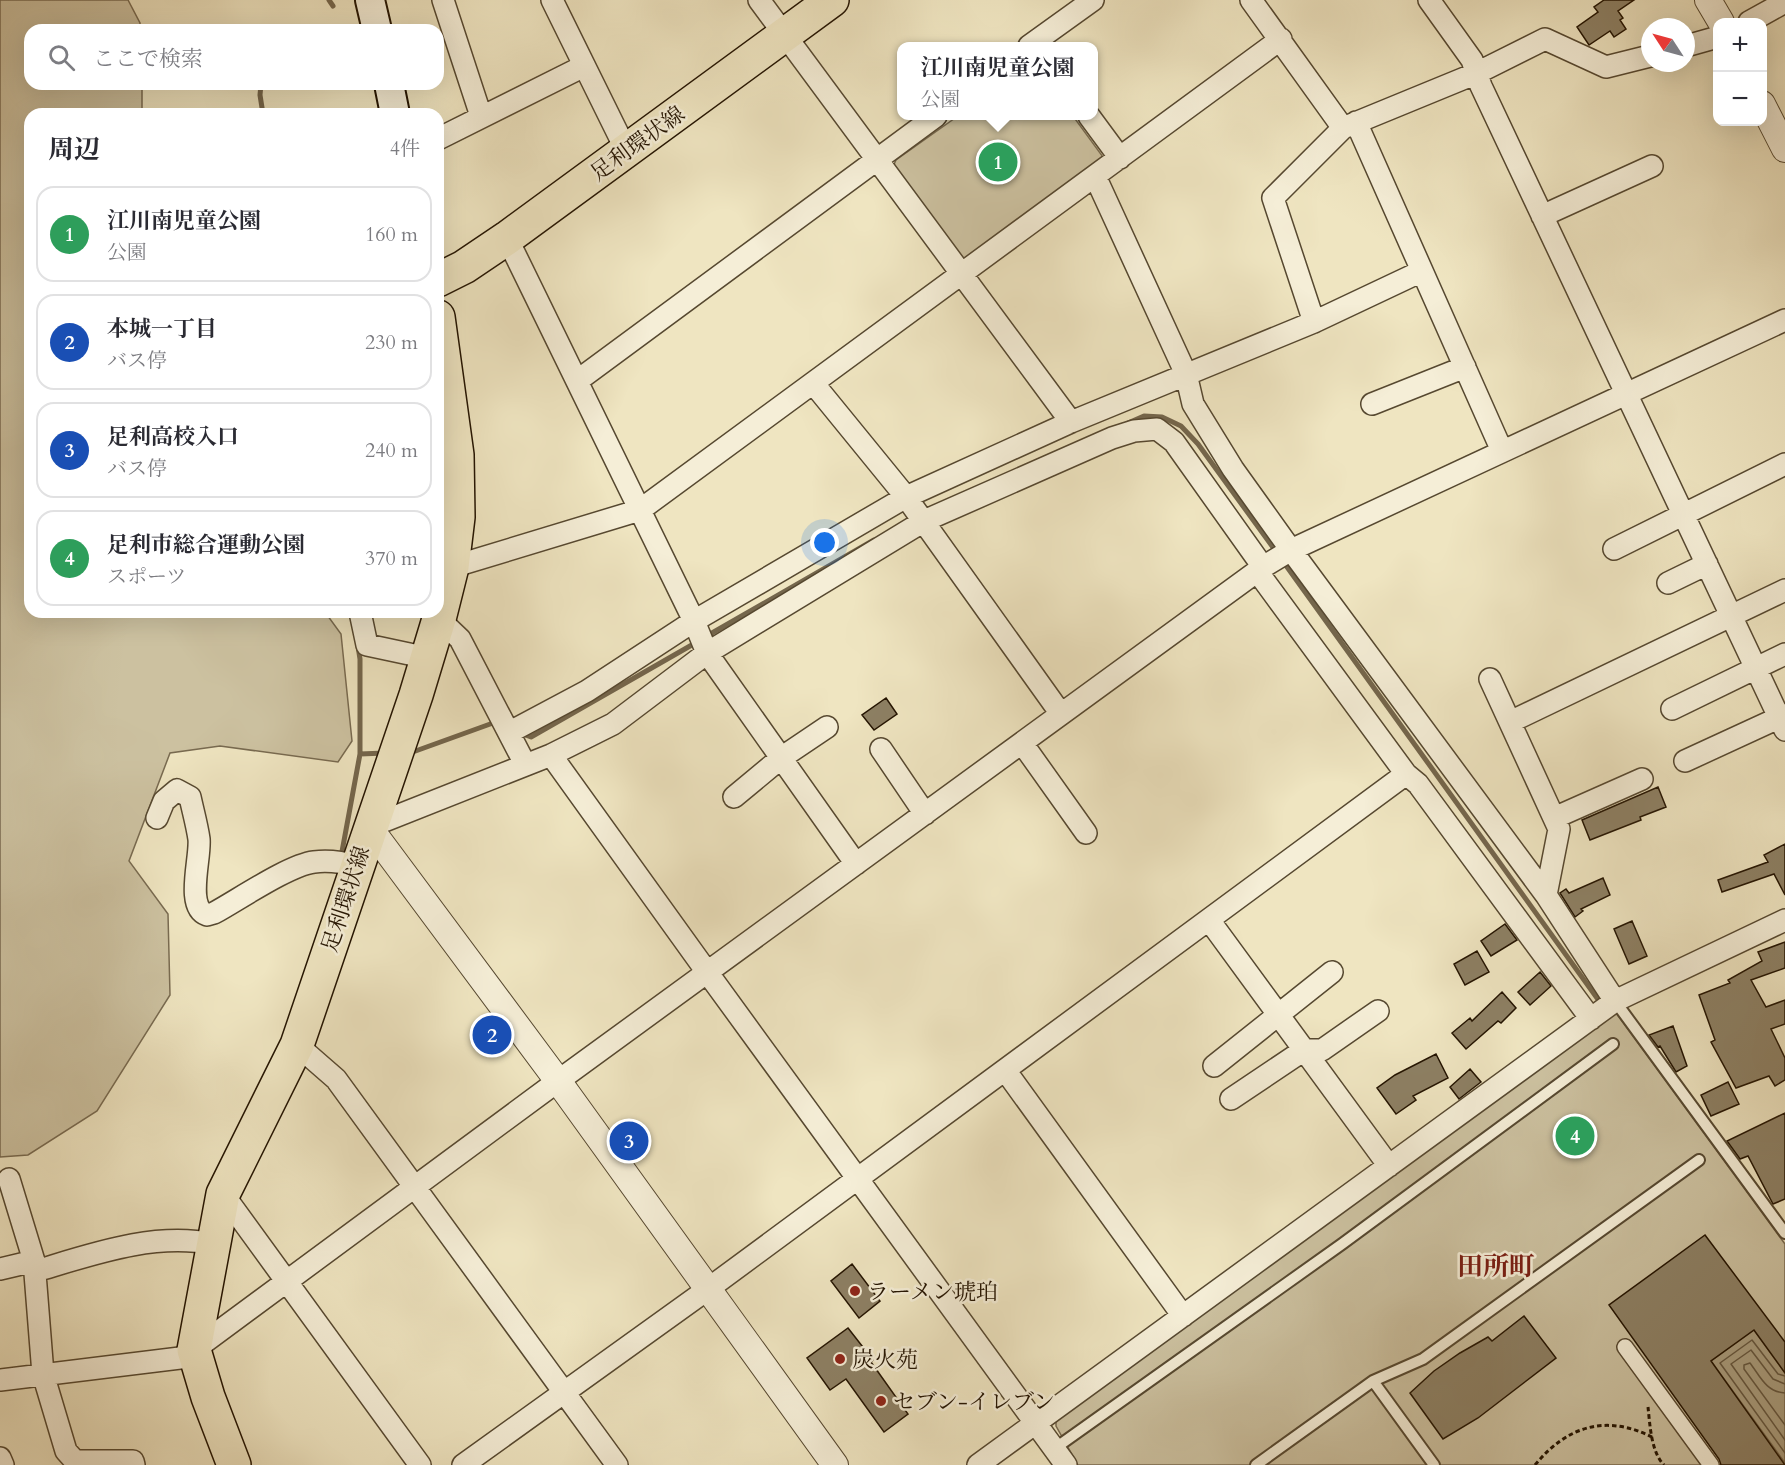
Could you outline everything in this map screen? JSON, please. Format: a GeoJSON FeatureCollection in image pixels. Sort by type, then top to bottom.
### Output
{"type":"FeatureCollection","features":[{"type":"Feature","properties":{"kind":"main road"},"geometry":{"type":"LineString","coordinates":[[370,0],[376,24]]}},
{"type":"Feature","properties":{"kind":"main road","name":"足利環状線"},"geometry":{"type":"LineString","coordinates":[[444,277],[464,267],[507,238],[832,0]]}},
{"type":"Feature","properties":{"kind":"main road"},"geometry":{"type":"LineString","coordinates":[[389,90],[394,108]]}},
{"type":"Feature","properties":{"kind":"main road","name":"足利環状線"},"geometry":{"type":"LineString","coordinates":[[444,396],[457,455],[458,517],[452,567],[444,602]]}},
{"type":"Feature","properties":{"kind":"main road","name":"足利環状線"},"geometry":{"type":"LineString","coordinates":[[234,1465],[208,1397],[187,1354],[205,1243],[223,1194],[297,1045],[346,863],[369,827],[440,619]]}},
{"type":"Feature","properties":{"kind":"street"},"geometry":{"type":"LineString","coordinates":[[443,0],[481,116]]}},
{"type":"Feature","properties":{"kind":"street"},"geometry":{"type":"LineString","coordinates":[[552,0],[626,150]]}},
{"type":"Feature","properties":{"kind":"street"},"geometry":{"type":"LineString","coordinates":[[759,0],[1071,422]]}},
{"type":"Feature","properties":{"kind":"street"},"geometry":{"type":"LineString","coordinates":[[1038,42],[1093,0]]}},
{"type":"Feature","properties":{"kind":"street"},"geometry":{"type":"LineString","coordinates":[[1251,0],[1350,125],[1422,271],[1502,451]]}},
{"type":"Feature","properties":{"kind":"street"},"geometry":{"type":"LineString","coordinates":[[1430,0],[1472,60],[1481,86],[1542,216],[1783,721],[1685,761]]}},
{"type":"Feature","properties":{"kind":"street"},"geometry":{"type":"LineString","coordinates":[[1708,0],[1719,18]]}},
{"type":"Feature","properties":{"kind":"street"},"geometry":{"type":"LineString","coordinates":[[1756,18],[1785,2]]}},
{"type":"Feature","properties":{"kind":"street"},"geometry":{"type":"LineString","coordinates":[[1695,43],[1713,38]]}},
{"type":"Feature","properties":{"kind":"street"},"geometry":{"type":"LineString","coordinates":[[452,567],[640,510],[1281,39]]}},
{"type":"Feature","properties":{"kind":"street"},"geometry":{"type":"LineString","coordinates":[[1314,322],[1273,198],[1350,125],[1477,73],[1545,39],[1606,67],[1641,58]]}},
{"type":"Feature","properties":{"kind":"street"},"geometry":{"type":"LineString","coordinates":[[444,136],[584,66]]}},
{"type":"Feature","properties":{"kind":"street"},"geometry":{"type":"LineString","coordinates":[[1767,114],[1785,149]]}},
{"type":"Feature","properties":{"kind":"street"},"geometry":{"type":"LineString","coordinates":[[577,381],[931,120]]}},
{"type":"Feature","properties":{"kind":"street"},"geometry":{"type":"LineString","coordinates":[[1092,120],[1120,158]]}},
{"type":"Feature","properties":{"kind":"street"},"geometry":{"type":"LineString","coordinates":[[1542,216],[1652,166]]}},
{"type":"Feature","properties":{"kind":"street"},"geometry":{"type":"LineString","coordinates":[[1095,176],[1185,374],[1193,404],[1233,469],[1290,550],[1546,895],[1615,1001]]}},
{"type":"Feature","properties":{"kind":"street"},"geometry":{"type":"LineString","coordinates":[[507,238],[694,621],[707,653],[856,864]]}},
{"type":"Feature","properties":{"kind":"street"},"geometry":{"type":"LineString","coordinates":[[510,732],[587,690],[694,621],[906,497],[1071,422],[1314,322],[1422,271]]}},
{"type":"Feature","properties":{"kind":"street"},"geometry":{"type":"LineString","coordinates":[[0,1380],[187,1354],[1260,569],[1290,550],[1785,320]]}},
{"type":"Feature","properties":{"kind":"street"},"geometry":{"type":"LineString","coordinates":[[1372,404],[1465,367]]}},
{"type":"Feature","properties":{"kind":"street"},"geometry":{"type":"LineString","coordinates":[[813,383],[924,521],[1061,714]]}},
{"type":"Feature","properties":{"kind":"street"},"geometry":{"type":"LineString","coordinates":[[835,1465],[558,1081],[369,827],[551,755],[613,724],[707,653],[924,521],[1112,438],[1134,431],[1157,429],[1174,442],[1229,517],[1260,569],[1406,774],[1418,784],[1591,1019]]}},
{"type":"Feature","properties":{"kind":"street"},"geometry":{"type":"LineString","coordinates":[[1614,549],[1785,464]]}},
{"type":"Feature","properties":{"kind":"street"},"geometry":{"type":"LineString","coordinates":[[1668,583],[1707,564]]}},
{"type":"Feature","properties":{"kind":"street"},"geometry":{"type":"LineString","coordinates":[[1510,722],[1785,590]]}},
{"type":"Feature","properties":{"kind":"street"},"geometry":{"type":"LineString","coordinates":[[361,618],[367,645],[428,658]]}},
{"type":"Feature","properties":{"kind":"street"},"geometry":{"type":"LineString","coordinates":[[440,619],[460,639],[525,764]]}},
{"type":"Feature","properties":{"kind":"street"},"geometry":{"type":"LineString","coordinates":[[1672,709],[1785,654]]}},
{"type":"Feature","properties":{"kind":"street"},"geometry":{"type":"LineString","coordinates":[[1490,679],[1559,829],[1546,895]]}},
{"type":"Feature","properties":{"kind":"street"},"geometry":{"type":"LineString","coordinates":[[734,797],[782,758],[827,727]]}},
{"type":"Feature","properties":{"kind":"street"},"geometry":{"type":"LineString","coordinates":[[1022,743],[1086,833]]}},
{"type":"Feature","properties":{"kind":"street"},"geometry":{"type":"LineString","coordinates":[[881,749],[925,814]]}},
{"type":"Feature","properties":{"kind":"street"},"geometry":{"type":"LineString","coordinates":[[551,755],[1060,1457]]}},
{"type":"Feature","properties":{"kind":"street"},"geometry":{"type":"LineString","coordinates":[[463,1465],[708,1289],[1406,774]]}},
{"type":"Feature","properties":{"kind":"street"},"geometry":{"type":"LineString","coordinates":[[1554,818],[1642,779]]}},
{"type":"Feature","properties":{"kind":"street"},"geometry":{"type":"LineString","coordinates":[[157,818],[164,801],[177,790],[190,797],[199,841],[195,899],[199,910],[207,915],[214,914],[297,867],[313,862],[346,863]]}},
{"type":"Feature","properties":{"kind":"street"},"geometry":{"type":"LineString","coordinates":[[1209,920],[1389,1166]]}},
{"type":"Feature","properties":{"kind":"street"},"geometry":{"type":"LineString","coordinates":[[978,1465],[1615,1001],[1785,920]]}},
{"type":"Feature","properties":{"kind":"street"},"geometry":{"type":"LineString","coordinates":[[1215,1066],[1332,972]]}},
{"type":"Feature","properties":{"kind":"street"},"geometry":{"type":"LineString","coordinates":[[1231,1099],[1304,1050],[1322,1050],[1378,1011]]}},
{"type":"Feature","properties":{"kind":"street"},"geometry":{"type":"LineString","coordinates":[[297,1045],[336,1079],[617,1465]]}},
{"type":"Feature","properties":{"kind":"street"},"geometry":{"type":"LineString","coordinates":[[1005,1070],[1183,1316]]}},
{"type":"Feature","properties":{"kind":"street"},"geometry":{"type":"LineString","coordinates":[[9,1179],[35,1266],[43,1374],[66,1451],[75,1461],[133,1461],[134,1465]]}},
{"type":"Feature","properties":{"kind":"street"},"geometry":{"type":"LineString","coordinates":[[223,1194],[420,1465]]}},
{"type":"Feature","properties":{"kind":"street"},"geometry":{"type":"LineString","coordinates":[[0,1269],[35,1266],[138,1244],[205,1243]]}},
{"type":"Feature","properties":{"kind":"street"},"geometry":{"type":"LineString","coordinates":[[1625,1347],[1711,1465]]}},
{"type":"Feature","properties":{"kind":"street"},"geometry":{"type":"LineString","coordinates":[[0,1458],[3,1465]]}},
{"type":"Feature","properties":{"kind":"lane"},"geometry":{"type":"LineString","coordinates":[[1615,1001],[1785,1233]]}},
{"type":"Feature","properties":{"kind":"lane"},"geometry":{"type":"LineString","coordinates":[[1060,1457],[1342,1244],[1614,1044]]}},
{"type":"Feature","properties":{"kind":"lane"},"geometry":{"type":"LineString","coordinates":[[1257,1465],[1373,1381],[1423,1359],[1699,1160]]}},
{"type":"Feature","properties":{"kind":"lane"},"geometry":{"type":"LineString","coordinates":[[1373,1381],[1434,1465]]}},
{"type":"Feature","properties":{"kind":"path"},"geometry":{"type":"LineString","coordinates":[[1647,1376],[1652,1437],[1660,1461],[1664,1465]]}},
{"type":"Feature","properties":{"kind":"path"},"geometry":{"type":"LineString","coordinates":[[1535,1465],[1555,1443],[1580,1430],[1607,1424],[1635,1429],[1652,1437]]}},
{"type":"Feature","properties":{"kind":"shaded area"},"geometry":{"type":"Polygon","coordinates":[[[0,0],[128,0],[140,24],[24,24],[24,90],[142,90],[142,108],[24,108],[24,618],[329,618],[341,634],[352,741],[338,762],[220,746],[170,753],[129,861],[168,914],[170,995],[97,1111],[28,1155],[0,1157],[0,0]]]}},
{"type":"Feature","properties":{"kind":"shaded area"},"geometry":{"type":"Polygon","coordinates":[[[952,120],[1076,120],[1103,157],[968,261],[958,259],[892,169],[896,160],[952,120]]]}},
{"type":"Feature","properties":{"kind":"shaded area"},"geometry":{"type":"Polygon","coordinates":[[[1616,1013],[1785,1244],[1785,1465],[1078,1465],[1056,1426],[1056,1418],[1592,1027],[1616,1013]]]}},
{"type":"Feature","properties":{"kind":"water"},"geometry":{"type":"Polygon","coordinates":[[[1754,1330],[1785,1373],[1785,1463],[1711,1361],[1754,1330]]]}},
{"type":"Feature","properties":{"kind":"building"},"geometry":{"type":"Polygon","coordinates":[[[1604,0],[1634,0],[1618,11],[1623,18],[1620,20],[1626,29],[1614,37],[1610,31],[1589,45],[1577,27],[1598,12],[1594,7],[1604,0]]]}},
{"type":"Feature","properties":{"kind":"building"},"geometry":{"type":"Polygon","coordinates":[[[886,698],[897,714],[874,730],[862,715],[886,698]]]}},
{"type":"Feature","properties":{"kind":"building"},"geometry":{"type":"Polygon","coordinates":[[[1658,787],[1666,807],[1640,817],[1641,820],[1590,840],[1582,820],[1658,787]]]}},
{"type":"Feature","properties":{"kind":"building"},"geometry":{"type":"Polygon","coordinates":[[[1785,844],[1785,895],[1774,874],[1722,892],[1718,880],[1768,862],[1764,855],[1785,844]]]}},
{"type":"Feature","properties":{"kind":"building"},"geometry":{"type":"Polygon","coordinates":[[[1603,878],[1610,895],[1581,909],[1583,911],[1575,917],[1560,893],[1566,889],[1569,893],[1603,878]]]}},
{"type":"Feature","properties":{"kind":"building"},"geometry":{"type":"Polygon","coordinates":[[[1632,921],[1647,956],[1629,964],[1614,929],[1632,921]]]}},
{"type":"Feature","properties":{"kind":"building"},"geometry":{"type":"Polygon","coordinates":[[[1505,924],[1517,940],[1491,956],[1481,941],[1505,924]]]}},
{"type":"Feature","properties":{"kind":"building"},"geometry":{"type":"Polygon","coordinates":[[[1785,942],[1785,968],[1751,980],[1766,1007],[1785,1000],[1785,1024],[1771,1029],[1785,1058],[1785,1080],[1775,1086],[1769,1076],[1736,1088],[1711,1042],[1715,1040],[1699,995],[1730,983],[1728,980],[1762,961],[1758,952],[1785,942]]]}},
{"type":"Feature","properties":{"kind":"building"},"geometry":{"type":"Polygon","coordinates":[[[1477,951],[1489,972],[1465,985],[1454,964],[1477,951]]]}},
{"type":"Feature","properties":{"kind":"building"},"geometry":{"type":"Polygon","coordinates":[[[1540,972],[1551,986],[1530,1005],[1518,992],[1540,972]]]}},
{"type":"Feature","properties":{"kind":"building"},"geometry":{"type":"Polygon","coordinates":[[[1502,992],[1516,1008],[1501,1023],[1498,1021],[1466,1049],[1452,1033],[1470,1018],[1472,1021],[1502,992]]]}},
{"type":"Feature","properties":{"kind":"building"},"geometry":{"type":"Polygon","coordinates":[[[1673,1026],[1687,1066],[1676,1072],[1660,1046],[1658,1047],[1649,1035],[1673,1026]]]}},
{"type":"Feature","properties":{"kind":"building"},"geometry":{"type":"Polygon","coordinates":[[[1436,1054],[1448,1078],[1413,1096],[1416,1100],[1396,1114],[1377,1088],[1395,1075],[1436,1054]]]}},
{"type":"Feature","properties":{"kind":"building"},"geometry":{"type":"Polygon","coordinates":[[[1470,1069],[1481,1082],[1459,1099],[1450,1087],[1470,1069]]]}},
{"type":"Feature","properties":{"kind":"building"},"geometry":{"type":"Polygon","coordinates":[[[1728,1082],[1739,1104],[1711,1116],[1701,1095],[1728,1082]]]}},
{"type":"Feature","properties":{"kind":"building"},"geometry":{"type":"Polygon","coordinates":[[[1785,1113],[1785,1199],[1773,1204],[1748,1156],[1740,1159],[1727,1141],[1785,1113]]]}},
{"type":"Feature","properties":{"kind":"building"},"geometry":{"type":"Polygon","coordinates":[[[1705,1235],[1785,1342],[1785,1373],[1754,1330],[1711,1361],[1785,1465],[1721,1465],[1719,1459],[1609,1305],[1705,1235]]]}},
{"type":"Feature","properties":{"kind":"building","name":"ラーメン琥珀"},"geometry":{"type":"Polygon","coordinates":[[[852,1264],[880,1301],[859,1318],[831,1281],[852,1264]]]}},
{"type":"Feature","properties":{"kind":"building"},"geometry":{"type":"Polygon","coordinates":[[[1524,1316],[1556,1358],[1478,1418],[1443,1439],[1410,1393],[1434,1371],[1460,1353],[1488,1337],[1492,1341],[1524,1316]]]}},
{"type":"Feature","properties":{"kind":"building"},"geometry":{"type":"Polygon","coordinates":[[[848,1328],[873,1360],[871,1362],[908,1414],[884,1432],[846,1379],[830,1390],[807,1358],[848,1328]]]}},
{"type":"Feature","properties":{"kind":"waterway"},"geometry":{"type":"LineString","coordinates":[[329,0],[333,6]]}},
{"type":"Feature","properties":{"kind":"waterway"},"geometry":{"type":"LineString","coordinates":[[260,90],[262,108]]}},
{"type":"Feature","properties":{"kind":"waterway"},"geometry":{"type":"LineString","coordinates":[[1128,423],[1144,416],[1162,417],[1181,426],[1198,444],[1277,553]]}},
{"type":"Feature","properties":{"kind":"waterway"},"geometry":{"type":"LineString","coordinates":[[705,637],[874,540]]}},
{"type":"Feature","properties":{"kind":"waterway"},"geometry":{"type":"LineString","coordinates":[[1282,560],[1597,998]]}},
{"type":"Feature","properties":{"kind":"waterway"},"geometry":{"type":"LineString","coordinates":[[520,733],[531,737],[697,642]]}},
{"type":"Feature","properties":{"kind":"waterway"},"geometry":{"type":"LineString","coordinates":[[341,857],[360,754],[358,646]]}},
{"type":"Feature","properties":{"kind":"waterway"},"geometry":{"type":"LineString","coordinates":[[410,753],[493,723],[497,725]]}},
{"type":"Feature","properties":{"kind":"waterway"},"geometry":{"type":"LineString","coordinates":[[360,754],[385,753]]}},
{"type":"Feature","properties":{"kind":"place","name":"江川南児童公園"},"geometry":{"type":"Point","coordinates":[998,162]}},
{"type":"Feature","properties":{"kind":"place","name":"本城一丁目"},"geometry":{"type":"Point","coordinates":[492,1035]}},
{"type":"Feature","properties":{"kind":"place","name":"足利市総合運動公園"},"geometry":{"type":"Point","coordinates":[1575,1136]}},
{"type":"Feature","properties":{"kind":"place","name":"足利高校入口"},"geometry":{"type":"Point","coordinates":[629,1141]}},
{"type":"Feature","properties":{"kind":"place","name":"ラーメン琥珀"},"geometry":{"type":"Point","coordinates":[855,1291]}},
{"type":"Feature","properties":{"kind":"place","name":"炭火苑"},"geometry":{"type":"Point","coordinates":[840,1359]}},
{"type":"Feature","properties":{"kind":"place","name":"セブン-イレブン"},"geometry":{"type":"Point","coordinates":[881,1401]}},
{"type":"Feature","properties":{"kind":"district","name":"田所町"},"geometry":{"type":"Point","coordinates":[1496,1266]}}]}
